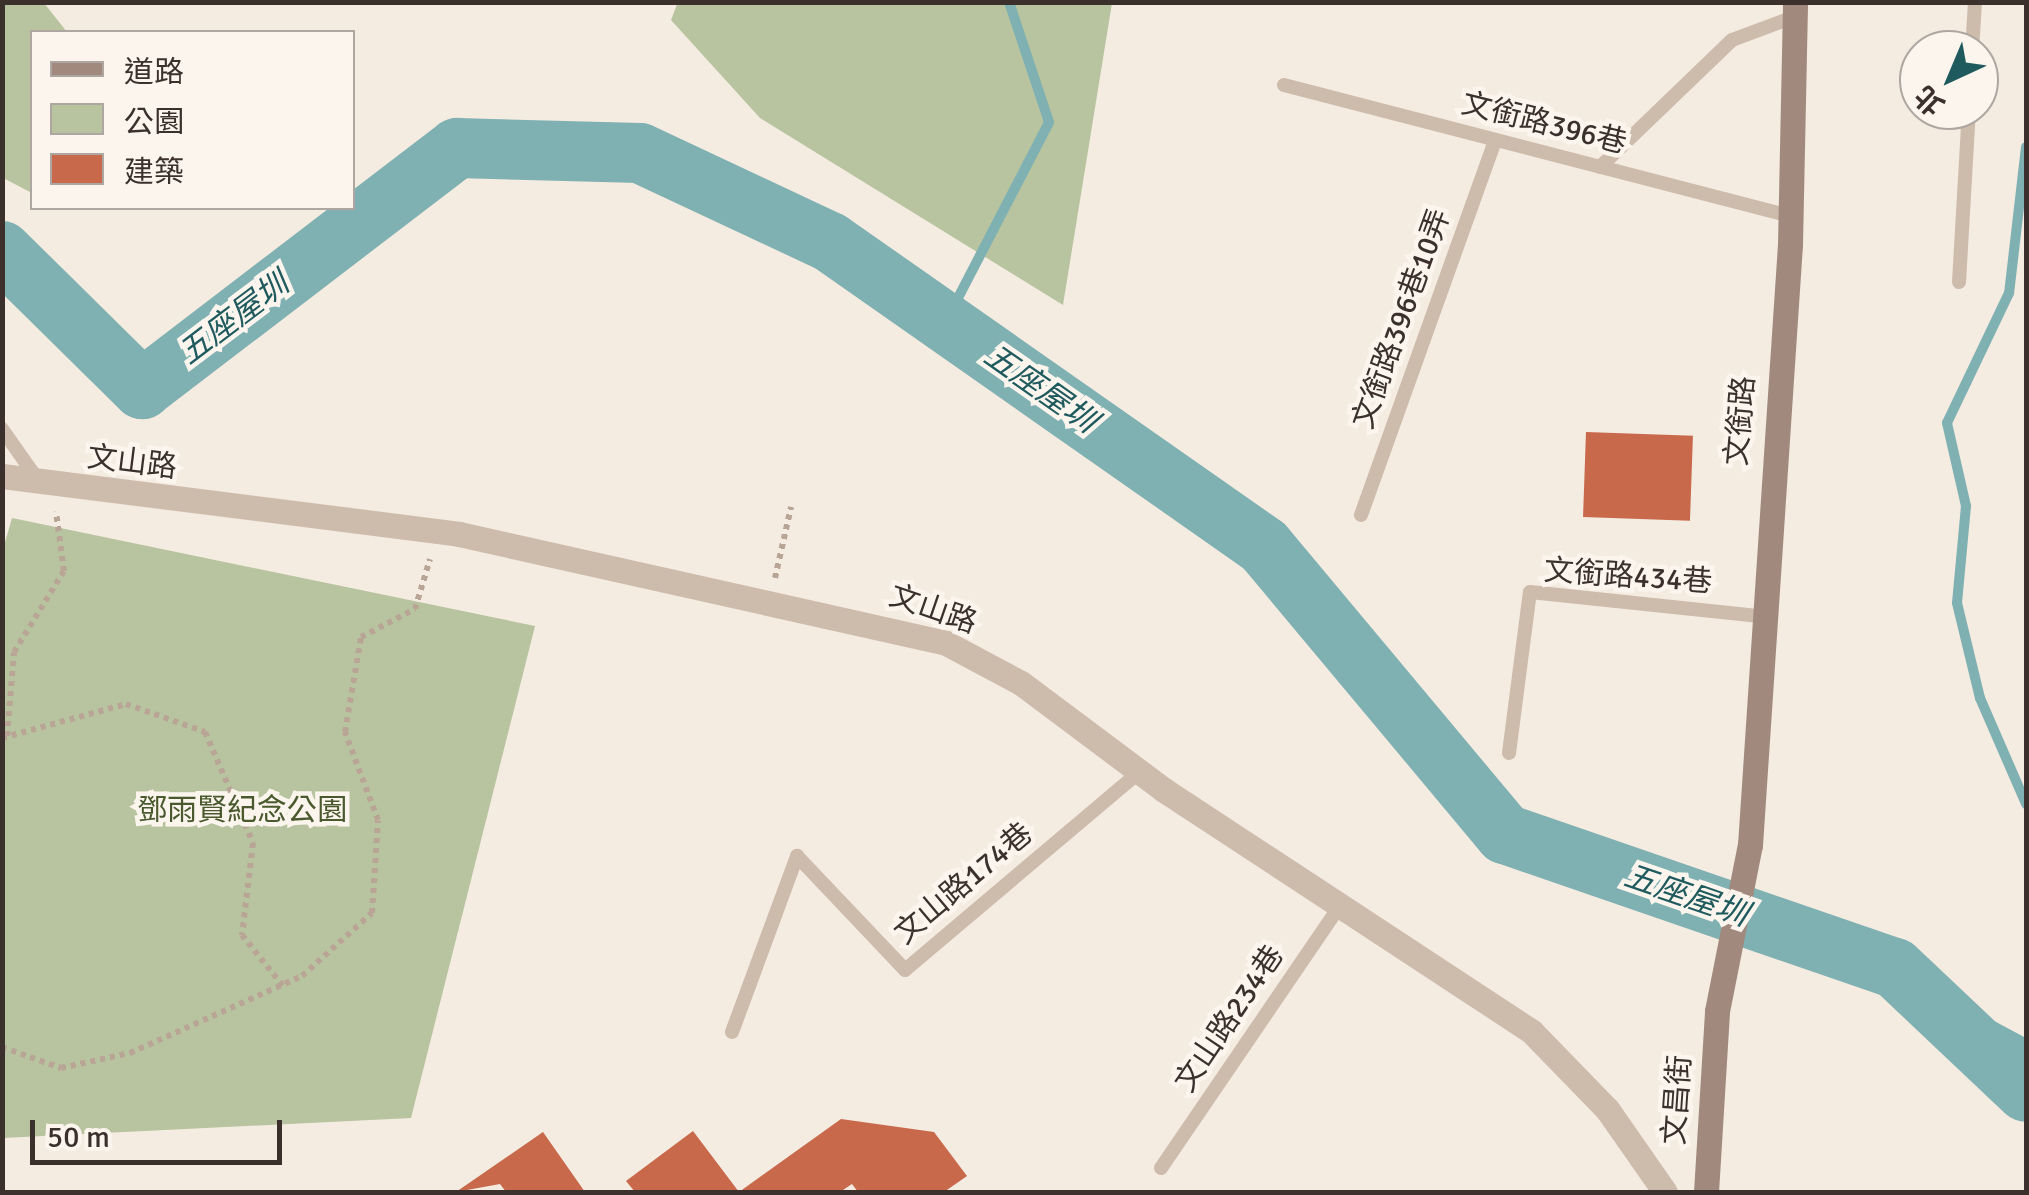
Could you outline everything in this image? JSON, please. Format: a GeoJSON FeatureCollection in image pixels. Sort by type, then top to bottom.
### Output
{"type":"FeatureCollection","features":[{"type":"Feature","properties":{"kind":"main road","name":"文銜路"},"geometry":{"type":"LineString","coordinates":[[1750,844],[1760,616],[1790,216],[1794,10]]}},
{"type":"Feature","properties":{"kind":"main road","name":"文昌街"},"geometry":{"type":"LineString","coordinates":[[1706,1192],[1717,1012],[1750,844]]}},
{"type":"Feature","properties":{"kind":"street","name":"文山路"},"geometry":{"type":"LineString","coordinates":[[2,476],[41,485],[439,531],[770,599],[946,643],[1022,682],[1139,772],[1344,901],[1532,1032],[1607,1109],[1665,1192]]}},
{"type":"Feature","properties":{"kind":"lane"},"geometry":{"type":"LineString","coordinates":[[1973,30],[1975,2]]}},
{"type":"Feature","properties":{"kind":"lane"},"geometry":{"type":"LineString","coordinates":[[1600,167],[1732,40],[1794,10]]}},
{"type":"Feature","properties":{"kind":"lane","name":"文銜路396巷"},"geometry":{"type":"LineString","coordinates":[[1284,86],[1790,216]]}},
{"type":"Feature","properties":{"kind":"lane"},"geometry":{"type":"LineString","coordinates":[[1959,282],[1968,130]]}},
{"type":"Feature","properties":{"kind":"lane","name":"文銜路396巷10弄"},"geometry":{"type":"LineString","coordinates":[[1361,515],[1495,140]]}},
{"type":"Feature","properties":{"kind":"lane"},"geometry":{"type":"LineString","coordinates":[[2,429],[41,485]]}},
{"type":"Feature","properties":{"kind":"lane","name":"文銜路434巷"},"geometry":{"type":"LineString","coordinates":[[1509,752],[1530,592],[1760,616]]}},
{"type":"Feature","properties":{"kind":"lane","name":"文山路174巷"},"geometry":{"type":"LineString","coordinates":[[732,1032],[797,856],[905,970],[1139,772]]}},
{"type":"Feature","properties":{"kind":"lane","name":"文山路234巷"},"geometry":{"type":"LineString","coordinates":[[1161,1168],[1344,901]]}},
{"type":"Feature","properties":{"kind":"path"},"geometry":{"type":"LineString","coordinates":[[41,485],[56,513],[64,570],[14,652],[5,737],[126,704],[205,732],[254,844],[242,935],[284,986]]}},
{"type":"Feature","properties":{"kind":"path"},"geometry":{"type":"LineString","coordinates":[[770,599],[792,507]]}},
{"type":"Feature","properties":{"kind":"path"},"geometry":{"type":"LineString","coordinates":[[2,1047],[61,1068],[130,1053],[284,986],[372,913],[378,820],[345,732],[360,638],[415,609],[439,531]]}},
{"type":"Feature","properties":{"kind":"green space"},"geometry":{"type":"Polygon","coordinates":[[[678,2],[1112,3],[1063,305],[760,118],[671,20],[678,2]]]}},
{"type":"Feature","properties":{"kind":"green space"},"geometry":{"type":"Polygon","coordinates":[[[2,3],[44,3],[65,30],[30,30],[30,192],[3,178],[2,3]]]}},
{"type":"Feature","properties":{"kind":"green space","name":"鄧雨賢紀念公園"},"geometry":{"type":"Polygon","coordinates":[[[12,518],[535,626],[411,1118],[3,1138],[2,553],[12,518]]]}},
{"type":"Feature","properties":{"kind":"water"},"geometry":{"type":"Polygon","coordinates":[[[1895,968],[2026,1038],[2026,1083],[2015,1070],[1895,968]]]}},
{"type":"Feature","properties":{"kind":"building"},"geometry":{"type":"Polygon","coordinates":[[[1586,432],[1693,436],[1690,521],[1583,517],[1586,432]]]}},
{"type":"Feature","properties":{"kind":"building"},"geometry":{"type":"Polygon","coordinates":[[[841,1119],[934,1132],[967,1176],[944,1192],[858,1192],[852,1184],[840,1192],[739,1192],[841,1119]]]}},
{"type":"Feature","properties":{"kind":"building"},"geometry":{"type":"Polygon","coordinates":[[[693,1131],[739,1192],[635,1192],[626,1181],[693,1131]]]}},
{"type":"Feature","properties":{"kind":"building"},"geometry":{"type":"Polygon","coordinates":[[[543,1132],[585,1192],[506,1192],[500,1184],[456,1192],[543,1132]]]}},
{"type":"Feature","properties":{"kind":"waterway"},"geometry":{"type":"LineString","coordinates":[[945,323],[1049,122],[1009,2]]}},
{"type":"Feature","properties":{"kind":"waterway"},"geometry":{"type":"LineString","coordinates":[[2026,147],[2009,293],[1947,423],[1966,506],[1957,603],[1980,698],[2026,804]]}},
{"type":"Feature","properties":{"kind":"waterway","name":"五座屋圳"},"geometry":{"type":"LineString","coordinates":[[2,251],[142,389],[457,148],[640,153],[830,242],[1264,546],[1505,834],[1895,968],[2026,1092]]}}]}
